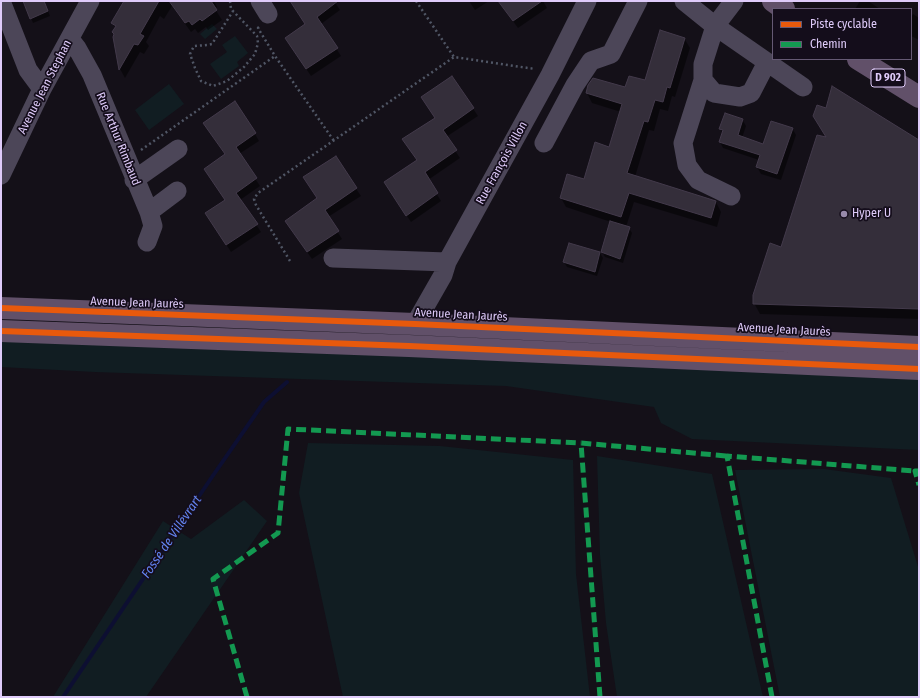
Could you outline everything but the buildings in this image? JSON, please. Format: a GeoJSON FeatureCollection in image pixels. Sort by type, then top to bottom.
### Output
{"type":"FeatureCollection","features":[{"type":"Feature","properties":{"kind":"main road"},"geometry":{"type":"LineString","coordinates":[[773,1],[783,8]]}},
{"type":"Feature","properties":{"kind":"main road","name":"D 902"},"geometry":{"type":"LineString","coordinates":[[860,60],[919,97]]}},
{"type":"Feature","properties":{"kind":"main road","name":"Avenue Jean Jaurès"},"geometry":{"type":"LineString","coordinates":[[1,308],[415,324],[919,347]]}},
{"type":"Feature","properties":{"kind":"main road"},"geometry":{"type":"LineString","coordinates":[[1,331],[425,347],[919,369]]}},
{"type":"Feature","properties":{"kind":"street"},"geometry":{"type":"LineString","coordinates":[[2,1],[28,70],[42,89]]}},
{"type":"Feature","properties":{"kind":"street","name":"Avenue Jean Stephan"},"geometry":{"type":"LineString","coordinates":[[1,175],[42,89],[90,1]]}},
{"type":"Feature","properties":{"kind":"street"},"geometry":{"type":"LineString","coordinates":[[544,143],[575,85],[591,61],[611,54],[638,1]]}},
{"type":"Feature","properties":{"kind":"street"},"geometry":{"type":"LineString","coordinates":[[684,1],[715,26],[803,87]]}},
{"type":"Feature","properties":{"kind":"street"},"geometry":{"type":"LineString","coordinates":[[731,196],[698,180],[687,165],[683,144],[703,80],[704,64],[715,26],[734,1]]}},
{"type":"Feature","properties":{"kind":"street","name":"Rue François Villon"},"geometry":{"type":"LineString","coordinates":[[415,324],[443,275],[447,262],[550,75],[585,2]]}},
{"type":"Feature","properties":{"kind":"street","name":"Rue Arthur Rimbaud"},"geometry":{"type":"LineString","coordinates":[[70,39],[77,48],[92,75],[127,159],[134,180],[149,212],[153,226],[147,242]]}},
{"type":"Feature","properties":{"kind":"street"},"geometry":{"type":"LineString","coordinates":[[703,80],[714,92],[740,97],[751,93],[767,62]]}},
{"type":"Feature","properties":{"kind":"street"},"geometry":{"type":"LineString","coordinates":[[134,180],[178,150]]}},
{"type":"Feature","properties":{"kind":"street"},"geometry":{"type":"LineString","coordinates":[[149,212],[177,191]]}},
{"type":"Feature","properties":{"kind":"street"},"geometry":{"type":"LineString","coordinates":[[334,258],[447,262]]}},
{"type":"Feature","properties":{"kind":"path"},"geometry":{"type":"LineString","coordinates":[[230,1],[231,9],[233,11],[258,36],[258,43],[255,54],[244,68],[227,81],[212,86],[201,81],[190,54],[194,46],[212,44],[233,11]]}},
{"type":"Feature","properties":{"kind":"path"},"geometry":{"type":"LineString","coordinates":[[416,1],[454,57]]}},
{"type":"Feature","properties":{"kind":"path"},"geometry":{"type":"LineString","coordinates":[[254,32],[262,14]]}},
{"type":"Feature","properties":{"kind":"path"},"geometry":{"type":"LineString","coordinates":[[262,14],[275,56],[334,141]]}},
{"type":"Feature","properties":{"kind":"path"},"geometry":{"type":"LineString","coordinates":[[127,159],[275,56]]}},
{"type":"Feature","properties":{"kind":"path"},"geometry":{"type":"LineString","coordinates":[[290,261],[256,204],[254,199],[258,193],[454,57],[533,69],[550,75]]}},
{"type":"Feature","properties":{"kind":"shaded area"},"geometry":{"type":"Polygon","coordinates":[[[212,24],[217,29],[205,39],[200,34],[212,24]]]}},
{"type":"Feature","properties":{"kind":"shaded area"},"geometry":{"type":"Polygon","coordinates":[[[235,36],[248,53],[237,62],[239,66],[221,79],[210,64],[227,52],[222,45],[235,36]]]}},
{"type":"Feature","properties":{"kind":"shaded area"},"geometry":{"type":"Polygon","coordinates":[[[169,84],[184,104],[149,130],[135,110],[169,84]]]}},
{"type":"Feature","properties":{"kind":"shaded area"},"geometry":{"type":"Polygon","coordinates":[[[1,336],[919,378],[919,450],[692,439],[661,423],[654,407],[506,386],[95,372],[1,367],[1,336]]]}},
{"type":"Feature","properties":{"kind":"shaded area"},"geometry":{"type":"Polygon","coordinates":[[[308,443],[440,446],[573,460],[576,574],[590,697],[343,697],[299,493],[308,443]]]}},
{"type":"Feature","properties":{"kind":"shaded area"},"geometry":{"type":"Polygon","coordinates":[[[597,456],[712,474],[763,697],[617,697],[606,623],[600,555],[597,456]]]}},
{"type":"Feature","properties":{"kind":"shaded area"},"geometry":{"type":"Polygon","coordinates":[[[824,469],[891,478],[919,570],[919,697],[780,697],[735,470],[824,469]]]}},
{"type":"Feature","properties":{"kind":"shaded area"},"geometry":{"type":"Polygon","coordinates":[[[244,500],[267,521],[146,697],[53,697],[163,521],[191,539],[244,500]]]}},
{"type":"Feature","properties":{"kind":"waterway","name":"Fossé de Villévrart"},"geometry":{"type":"LineString","coordinates":[[63,697],[264,402],[287,382]]}},
{"type":"Feature","properties":{"kind":"marked path"},"geometry":{"type":"LineString","coordinates":[[247,697],[213,579],[278,533],[288,429],[581,443]]}},
{"type":"Feature","properties":{"kind":"marked path"},"geometry":{"type":"LineString","coordinates":[[600,697],[581,443],[727,456]]}},
{"type":"Feature","properties":{"kind":"marked path"},"geometry":{"type":"LineString","coordinates":[[772,697],[727,456],[915,471]]}},
{"type":"Feature","properties":{"kind":"marked path"},"geometry":{"type":"LineString","coordinates":[[919,471],[915,471],[919,485]]}},
{"type":"Feature","properties":{"kind":"cycle path"},"geometry":{"type":"LineString","coordinates":[[1,308],[415,324],[919,347]]}},
{"type":"Feature","properties":{"kind":"cycle path"},"geometry":{"type":"LineString","coordinates":[[1,331],[409,346],[919,369]]}},
{"type":"Feature","properties":{"kind":"place","name":"Hyper U"},"geometry":{"type":"Point","coordinates":[844,214]}}]}
